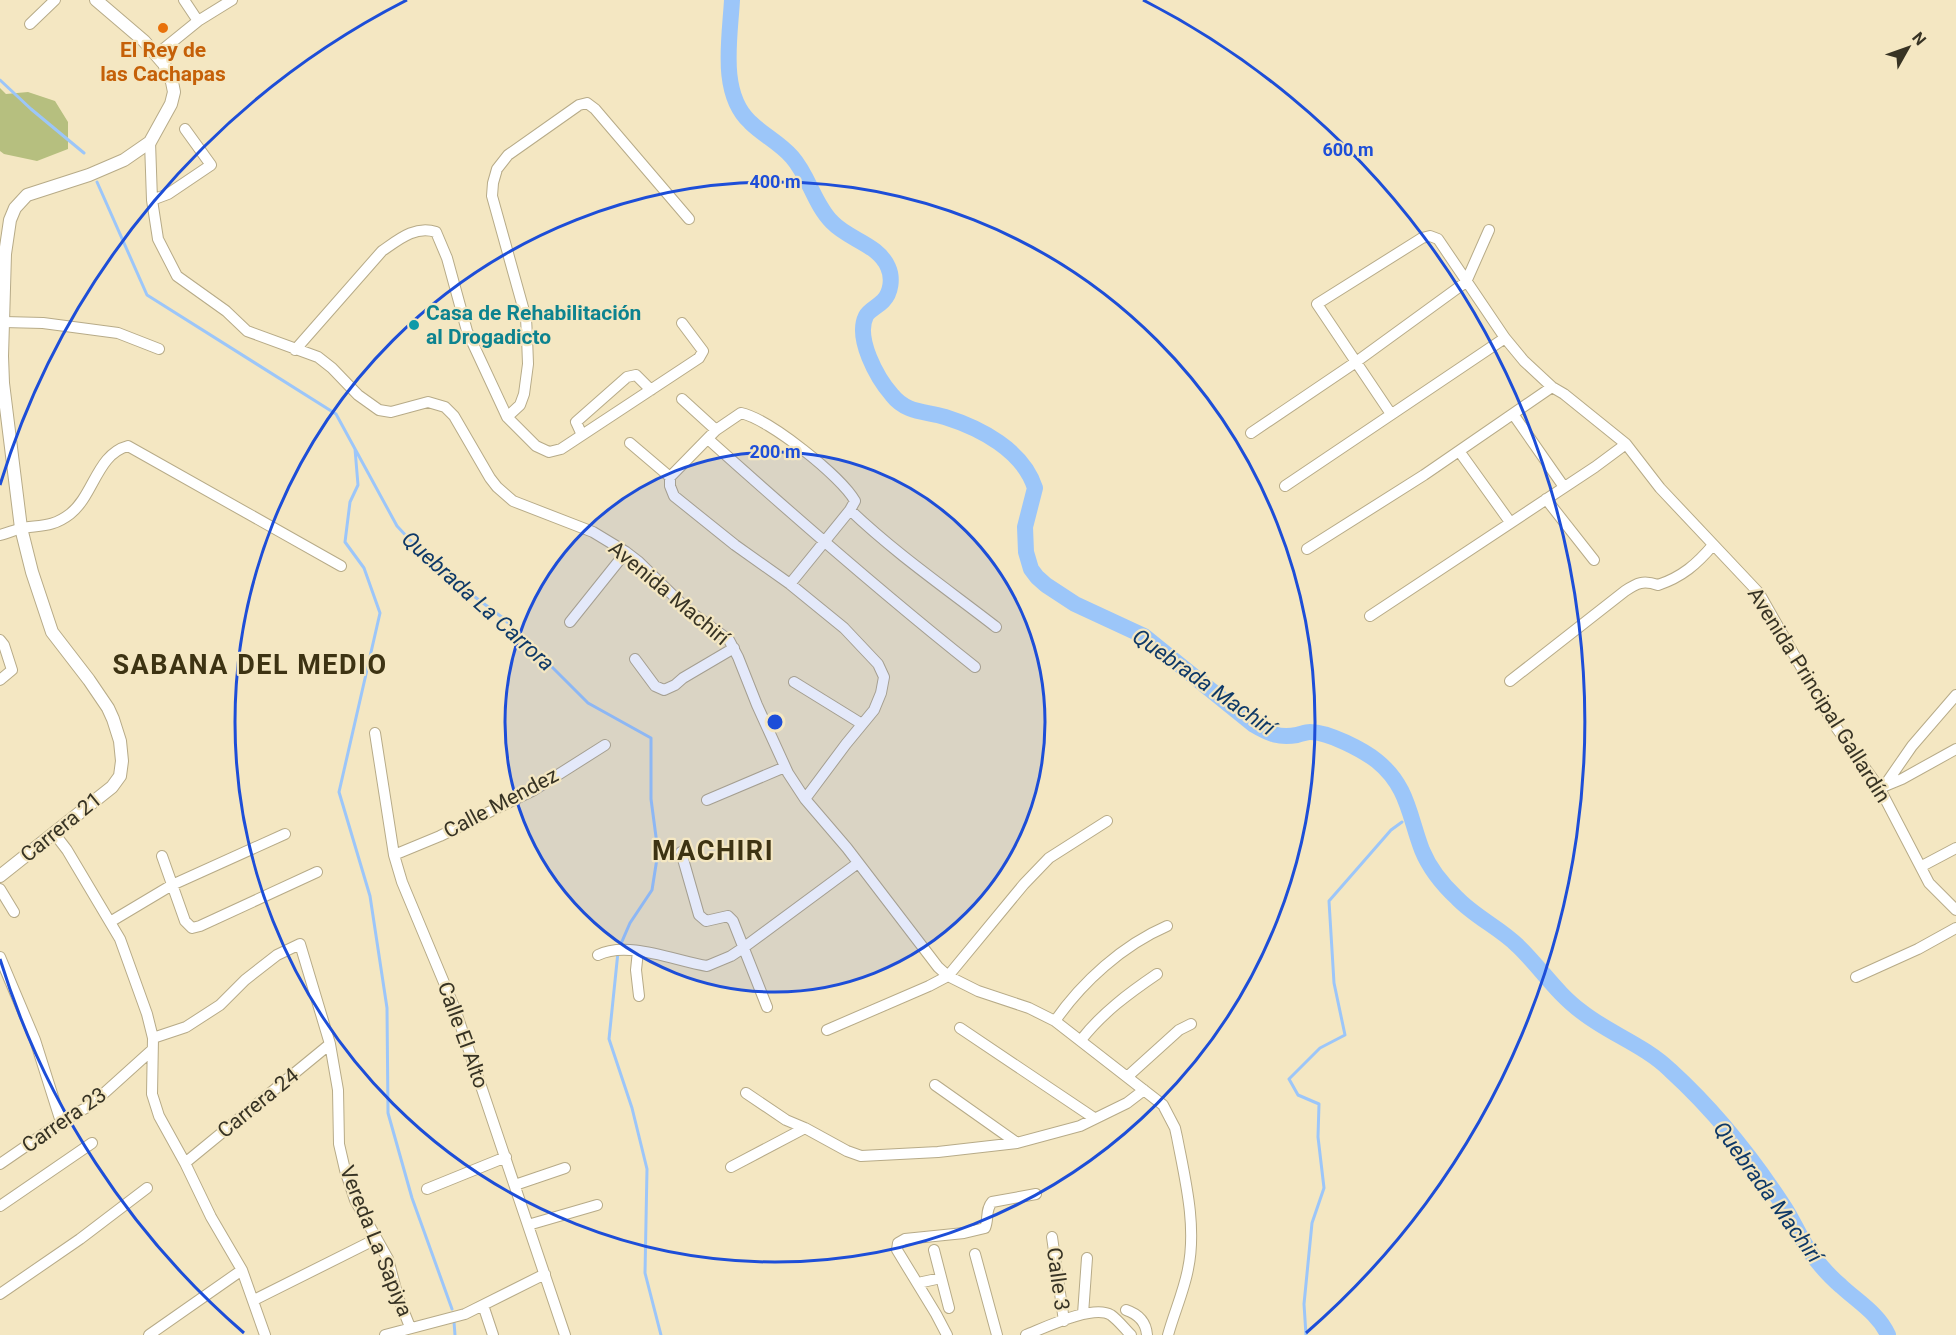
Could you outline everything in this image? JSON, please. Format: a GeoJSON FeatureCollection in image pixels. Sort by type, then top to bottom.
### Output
{"type":"FeatureCollection","features":[{"type":"Feature","properties":{"kind":"street"},"geometry":{"type":"LineString","coordinates":[[30,24],[55,0]]}},
{"type":"Feature","properties":{"kind":"street"},"geometry":{"type":"LineString","coordinates":[[21,528],[1,355],[5,254],[10,220],[15,208],[27,195],[109,167],[150,142],[171,104],[174,92],[168,72],[156,55],[133,30],[96,0]]}},
{"type":"Feature","properties":{"kind":"street"},"geometry":{"type":"LineString","coordinates":[[184,0],[198,21]]}},
{"type":"Feature","properties":{"kind":"street"},"geometry":{"type":"LineString","coordinates":[[156,55],[198,21],[232,0]]}},
{"type":"Feature","properties":{"kind":"street"},"geometry":{"type":"LineString","coordinates":[[507,417],[520,405],[524,394],[528,363],[526,318],[492,196],[497,169],[508,155],[579,105],[587,103],[690,219]]}},
{"type":"Feature","properties":{"kind":"street"},"geometry":{"type":"LineString","coordinates":[[152,200],[168,195],[211,165],[185,129]]}},
{"type":"Feature","properties":{"kind":"street","name":"Avenida Machirí"},"geometry":{"type":"LineString","coordinates":[[150,142],[152,200],[158,239],[177,276],[226,311],[247,331],[318,357],[358,395],[379,410],[391,412],[428,402],[445,407],[454,416],[490,478],[513,501],[593,532],[639,562],[688,610],[729,640],[785,767],[806,799],[938,967],[948,976],[978,991],[1029,1008],[1055,1021],[1163,1105],[1176,1128],[1190,1214],[1191,1253],[1168,1335]]}},
{"type":"Feature","properties":{"kind":"street"},"geometry":{"type":"LineString","coordinates":[[295,350],[382,251],[406,235],[427,229],[436,232],[467,331],[507,417],[530,441],[549,452],[561,448],[582,435],[699,358],[703,351],[682,323]]}},
{"type":"Feature","properties":{"kind":"street"},"geometry":{"type":"LineString","coordinates":[[1251,432],[1356,362],[1466,282],[1489,230]]}},
{"type":"Feature","properties":{"kind":"street","name":"Avenida Principal Gallardín"},"geometry":{"type":"LineString","coordinates":[[1356,362],[1317,304],[1422,238],[1430,236],[1438,239],[1505,338],[1524,361],[1552,387],[1626,444],[1660,488],[1759,593],[1833,723],[1882,787],[1929,883],[1955,907]]}},
{"type":"Feature","properties":{"kind":"street"},"geometry":{"type":"LineString","coordinates":[[4,322],[43,323],[109,332],[159,349]]}},
{"type":"Feature","properties":{"kind":"street"},"geometry":{"type":"LineString","coordinates":[[1285,486],[1505,338]]}},
{"type":"Feature","properties":{"kind":"street"},"geometry":{"type":"LineString","coordinates":[[1356,362],[1391,414]]}},
{"type":"Feature","properties":{"kind":"street"},"geometry":{"type":"LineString","coordinates":[[582,435],[576,422],[627,377],[636,375],[651,390]]}},
{"type":"Feature","properties":{"kind":"street"},"geometry":{"type":"LineString","coordinates":[[1307,549],[1459,451],[1552,387]]}},
{"type":"Feature","properties":{"kind":"street"},"geometry":{"type":"LineString","coordinates":[[682,399],[717,430]]}},
{"type":"Feature","properties":{"kind":"street"},"geometry":{"type":"LineString","coordinates":[[790,584],[855,501],[850,492],[771,425],[751,415],[741,413],[717,430],[670,477],[670,486],[674,496],[844,628],[878,664],[884,677],[882,693],[874,710],[806,799]]}},
{"type":"Feature","properties":{"kind":"street"},"geometry":{"type":"LineString","coordinates":[[1513,414],[1564,488]]}},
{"type":"Feature","properties":{"kind":"street"},"geometry":{"type":"LineString","coordinates":[[708,439],[824,543],[975,667]]}},
{"type":"Feature","properties":{"kind":"street"},"geometry":{"type":"LineString","coordinates":[[630,443],[670,477]]}},
{"type":"Feature","properties":{"kind":"street"},"geometry":{"type":"LineString","coordinates":[[1370,616],[1564,488],[1626,444]]}},
{"type":"Feature","properties":{"kind":"street"},"geometry":{"type":"LineString","coordinates":[[0,535],[21,528],[54,525],[84,500],[106,460],[117,449],[128,446],[341,566]]}},
{"type":"Feature","properties":{"kind":"street"},"geometry":{"type":"LineString","coordinates":[[1459,451],[1510,522]]}},
{"type":"Feature","properties":{"kind":"street"},"geometry":{"type":"LineString","coordinates":[[1546,499],[1594,560]]}},
{"type":"Feature","properties":{"kind":"street"},"geometry":{"type":"LineString","coordinates":[[850,510],[910,562],[996,627]]}},
{"type":"Feature","properties":{"kind":"street","name":"Carrera 21"},"geometry":{"type":"LineString","coordinates":[[0,876],[111,787],[120,776],[122,761],[120,741],[113,719],[89,680],[52,632],[32,572],[21,528]]}},
{"type":"Feature","properties":{"kind":"street"},"geometry":{"type":"LineString","coordinates":[[1510,681],[1625,591],[1640,582],[1658,585],[1684,574],[1698,563],[1713,545]]}},
{"type":"Feature","properties":{"kind":"street"},"geometry":{"type":"LineString","coordinates":[[570,622],[626,552]]}},
{"type":"Feature","properties":{"kind":"street"},"geometry":{"type":"LineString","coordinates":[[0,640],[4,645],[12,670],[0,680]]}},
{"type":"Feature","properties":{"kind":"street"},"geometry":{"type":"LineString","coordinates":[[635,659],[655,686],[664,690],[734,648]]}},
{"type":"Feature","properties":{"kind":"street"},"geometry":{"type":"LineString","coordinates":[[794,682],[862,724]]}},
{"type":"Feature","properties":{"kind":"street"},"geometry":{"type":"LineString","coordinates":[[1882,787],[1912,746],[1956,695]]}},
{"type":"Feature","properties":{"kind":"street","name":"Calle El Alto"},"geometry":{"type":"LineString","coordinates":[[375,733],[394,855],[402,882],[455,1009],[565,1335]]}},
{"type":"Feature","properties":{"kind":"street","name":"Calle Mendez"},"geometry":{"type":"LineString","coordinates":[[394,855],[440,836],[534,790],[605,745]]}},
{"type":"Feature","properties":{"kind":"street"},"geometry":{"type":"LineString","coordinates":[[1882,787],[1902,779],[1956,748]]}},
{"type":"Feature","properties":{"kind":"street"},"geometry":{"type":"LineString","coordinates":[[707,800],[785,767]]}},
{"type":"Feature","properties":{"kind":"street"},"geometry":{"type":"LineString","coordinates":[[827,1030],[948,976],[1018,891],[1049,858],[1107,822]]}},
{"type":"Feature","properties":{"kind":"street"},"geometry":{"type":"LineString","coordinates":[[54,833],[67,850],[120,939],[147,1014],[152,1044],[152,1094],[159,1116],[186,1163],[211,1217],[242,1270],[265,1335]]}},
{"type":"Feature","properties":{"kind":"street"},"geometry":{"type":"LineString","coordinates":[[110,922],[172,885],[285,834]]}},
{"type":"Feature","properties":{"kind":"street"},"geometry":{"type":"LineString","coordinates":[[1922,866],[1956,848]]}},
{"type":"Feature","properties":{"kind":"street"},"geometry":{"type":"LineString","coordinates":[[681,852],[699,915],[706,921],[728,916],[732,921],[767,1007]]}},
{"type":"Feature","properties":{"kind":"street"},"geometry":{"type":"LineString","coordinates":[[162,856],[185,921],[192,928],[317,872]]}},
{"type":"Feature","properties":{"kind":"street"},"geometry":{"type":"LineString","coordinates":[[598,955],[609,949],[624,949],[707,966],[743,948],[858,863]]}},
{"type":"Feature","properties":{"kind":"street"},"geometry":{"type":"LineString","coordinates":[[0,890],[14,912]]}},
{"type":"Feature","properties":{"kind":"street"},"geometry":{"type":"LineString","coordinates":[[1055,1021],[1072,998],[1117,957],[1167,926]]}},
{"type":"Feature","properties":{"kind":"street"},"geometry":{"type":"LineString","coordinates":[[1856,977],[1956,928]]}},
{"type":"Feature","properties":{"kind":"street","name":"Carrera 23"},"geometry":{"type":"LineString","coordinates":[[0,1164],[61,1122],[91,1105],[152,1044],[186,1027],[220,1005],[245,980],[277,955],[300,944]]}},
{"type":"Feature","properties":{"kind":"street","name":"Vereda La Sapiya"},"geometry":{"type":"LineString","coordinates":[[300,944],[330,1044],[339,1090],[339,1144],[345,1170],[355,1200],[388,1259],[398,1297],[410,1327]]}},
{"type":"Feature","properties":{"kind":"street"},"geometry":{"type":"LineString","coordinates":[[638,951],[636,970],[639,996]]}},
{"type":"Feature","properties":{"kind":"street"},"geometry":{"type":"LineString","coordinates":[[0,957],[35,1040],[61,1122]]}},
{"type":"Feature","properties":{"kind":"street"},"geometry":{"type":"LineString","coordinates":[[1082,1040],[1090,1028],[1124,996],[1157,974]]}},
{"type":"Feature","properties":{"kind":"street"},"geometry":{"type":"LineString","coordinates":[[1128,1077],[1179,1030],[1191,1024]]}},
{"type":"Feature","properties":{"kind":"street"},"geometry":{"type":"LineString","coordinates":[[960,1028],[1094,1118]]}},
{"type":"Feature","properties":{"kind":"street","name":"Carrera 24"},"geometry":{"type":"LineString","coordinates":[[186,1163],[330,1044]]}},
{"type":"Feature","properties":{"kind":"street"},"geometry":{"type":"LineString","coordinates":[[935,1085],[1017,1143]]}},
{"type":"Feature","properties":{"kind":"street"},"geometry":{"type":"LineString","coordinates":[[746,1093],[786,1120],[861,1156],[938,1152],[1017,1143],[1071,1129],[1127,1103],[1144,1090]]}},
{"type":"Feature","properties":{"kind":"street"},"geometry":{"type":"LineString","coordinates":[[731,1167],[805,1128]]}},
{"type":"Feature","properties":{"kind":"street"},"geometry":{"type":"LineString","coordinates":[[0,1206],[92,1143]]}},
{"type":"Feature","properties":{"kind":"street"},"geometry":{"type":"LineString","coordinates":[[427,1189],[506,1157]]}},
{"type":"Feature","properties":{"kind":"street"},"geometry":{"type":"LineString","coordinates":[[515,1185],[565,1168]]}},
{"type":"Feature","properties":{"kind":"street"},"geometry":{"type":"LineString","coordinates":[[0,1294],[80,1239],[147,1188]]}},
{"type":"Feature","properties":{"kind":"street"},"geometry":{"type":"LineString","coordinates":[[947,1335],[897,1250],[898,1243],[905,1239],[964,1233],[985,1228],[987,1208],[992,1202],[1036,1194]]}},
{"type":"Feature","properties":{"kind":"street"},"geometry":{"type":"LineString","coordinates":[[528,1225],[597,1205]]}},
{"type":"Feature","properties":{"kind":"street","name":"Calle 3"},"geometry":{"type":"LineString","coordinates":[[1052,1237],[1064,1321]]}},
{"type":"Feature","properties":{"kind":"street"},"geometry":{"type":"LineString","coordinates":[[254,1300],[376,1239]]}},
{"type":"Feature","properties":{"kind":"street"},"geometry":{"type":"LineString","coordinates":[[934,1250],[949,1308]]}},
{"type":"Feature","properties":{"kind":"street"},"geometry":{"type":"LineString","coordinates":[[975,1254],[997,1335]]}},
{"type":"Feature","properties":{"kind":"street"},"geometry":{"type":"LineString","coordinates":[[1083,1314],[1087,1258]]}},
{"type":"Feature","properties":{"kind":"street"},"geometry":{"type":"LineString","coordinates":[[149,1335],[242,1270]]}},
{"type":"Feature","properties":{"kind":"street"},"geometry":{"type":"LineString","coordinates":[[386,1335],[465,1314],[545,1274]]}},
{"type":"Feature","properties":{"kind":"street"},"geometry":{"type":"LineString","coordinates":[[918,1283],[941,1278]]}},
{"type":"Feature","properties":{"kind":"street"},"geometry":{"type":"LineString","coordinates":[[483,1305],[493,1335]]}},
{"type":"Feature","properties":{"kind":"street"},"geometry":{"type":"LineString","coordinates":[[1126,1310],[1134,1313],[1143,1321],[1147,1335]]}},
{"type":"Feature","properties":{"kind":"street"},"geometry":{"type":"LineString","coordinates":[[1026,1335],[1083,1314],[1100,1311],[1110,1315],[1131,1335]]}},
{"type":"Feature","properties":{"kind":"green space"},"geometry":{"type":"Polygon","coordinates":[[[0,88],[6,94],[28,92],[55,101],[68,122],[68,149],[37,161],[4,154],[0,151],[0,88]]]}},
{"type":"Feature","properties":{"kind":"waterway","name":"Quebrada Machirí"},"geometry":{"type":"LineString","coordinates":[[732,0],[729,48],[730,81],[740,110],[755,127],[792,157],[832,222],[870,247],[883,259],[890,271],[888,294],[867,314],[863,325],[865,346],[874,368],[886,388],[903,405],[972,427],[999,442],[1021,462],[1035,488],[1025,527],[1026,552],[1031,569],[1037,577],[1075,604],[1144,636],[1259,728],[1279,736],[1310,732],[1327,735],[1355,747],[1377,761],[1401,791],[1425,856],[1432,869],[1447,887],[1464,905],[1518,946],[1573,1005],[1593,1020],[1649,1053],[1686,1085],[1717,1118],[1760,1171],[1785,1208],[1806,1247],[1817,1261],[1828,1274],[1873,1314],[1888,1335]]}},
{"type":"Feature","properties":{"kind":"waterway","name":"Quebrada La Carrora"},"geometry":{"type":"LineString","coordinates":[[0,80],[84,153]]}},
{"type":"Feature","properties":{"kind":"waterway","name":"Quebrada La Carrora"},"geometry":{"type":"LineString","coordinates":[[97,182],[147,295],[336,414],[397,526],[435,567],[503,618],[588,703],[651,738],[651,799],[658,852],[652,890],[630,923],[620,946]]}},
{"type":"Feature","properties":{"kind":"waterway"},"geometry":{"type":"LineString","coordinates":[[355,449],[358,485],[350,502],[345,542],[364,568],[380,613],[339,792],[370,896],[387,1008],[388,1113],[412,1198],[452,1309]]}},
{"type":"Feature","properties":{"kind":"waterway"},"geometry":{"type":"LineString","coordinates":[[1306,1335],[1304,1304],[1312,1223],[1324,1188],[1318,1137],[1319,1104],[1298,1095],[1289,1079],[1320,1048],[1345,1035],[1334,983],[1329,901],[1391,830],[1402,822]]}},
{"type":"Feature","properties":{"kind":"waterway","name":"Quebrada La Carrora"},"geometry":{"type":"LineString","coordinates":[[618,952],[609,1039],[632,1108],[647,1169],[645,1273],[661,1335]]}},
{"type":"Feature","properties":{"kind":"waterway","name":"Quebrada Machirí"},"geometry":{"type":"LineString","coordinates":[[1831,1269],[1891,1335]]}},
{"type":"Feature","properties":{"kind":"waterway"},"geometry":{"type":"LineString","coordinates":[[454,1322],[455,1335]]}},
{"type":"Feature","properties":{"kind":"place","name":"El Rey de las Cachapas"},"geometry":{"type":"Point","coordinates":[163,28]}},
{"type":"Feature","properties":{"kind":"place","name":"Casa de Rehabilitación al Drogadicto"},"geometry":{"type":"Point","coordinates":[414,325]}},
{"type":"Feature","properties":{"kind":"district","name":"SABANA DEL MEDIO"},"geometry":{"type":"Point","coordinates":[250,665]}},
{"type":"Feature","properties":{"kind":"district","name":"MACHIRI"},"geometry":{"type":"Point","coordinates":[713,851]}}]}
